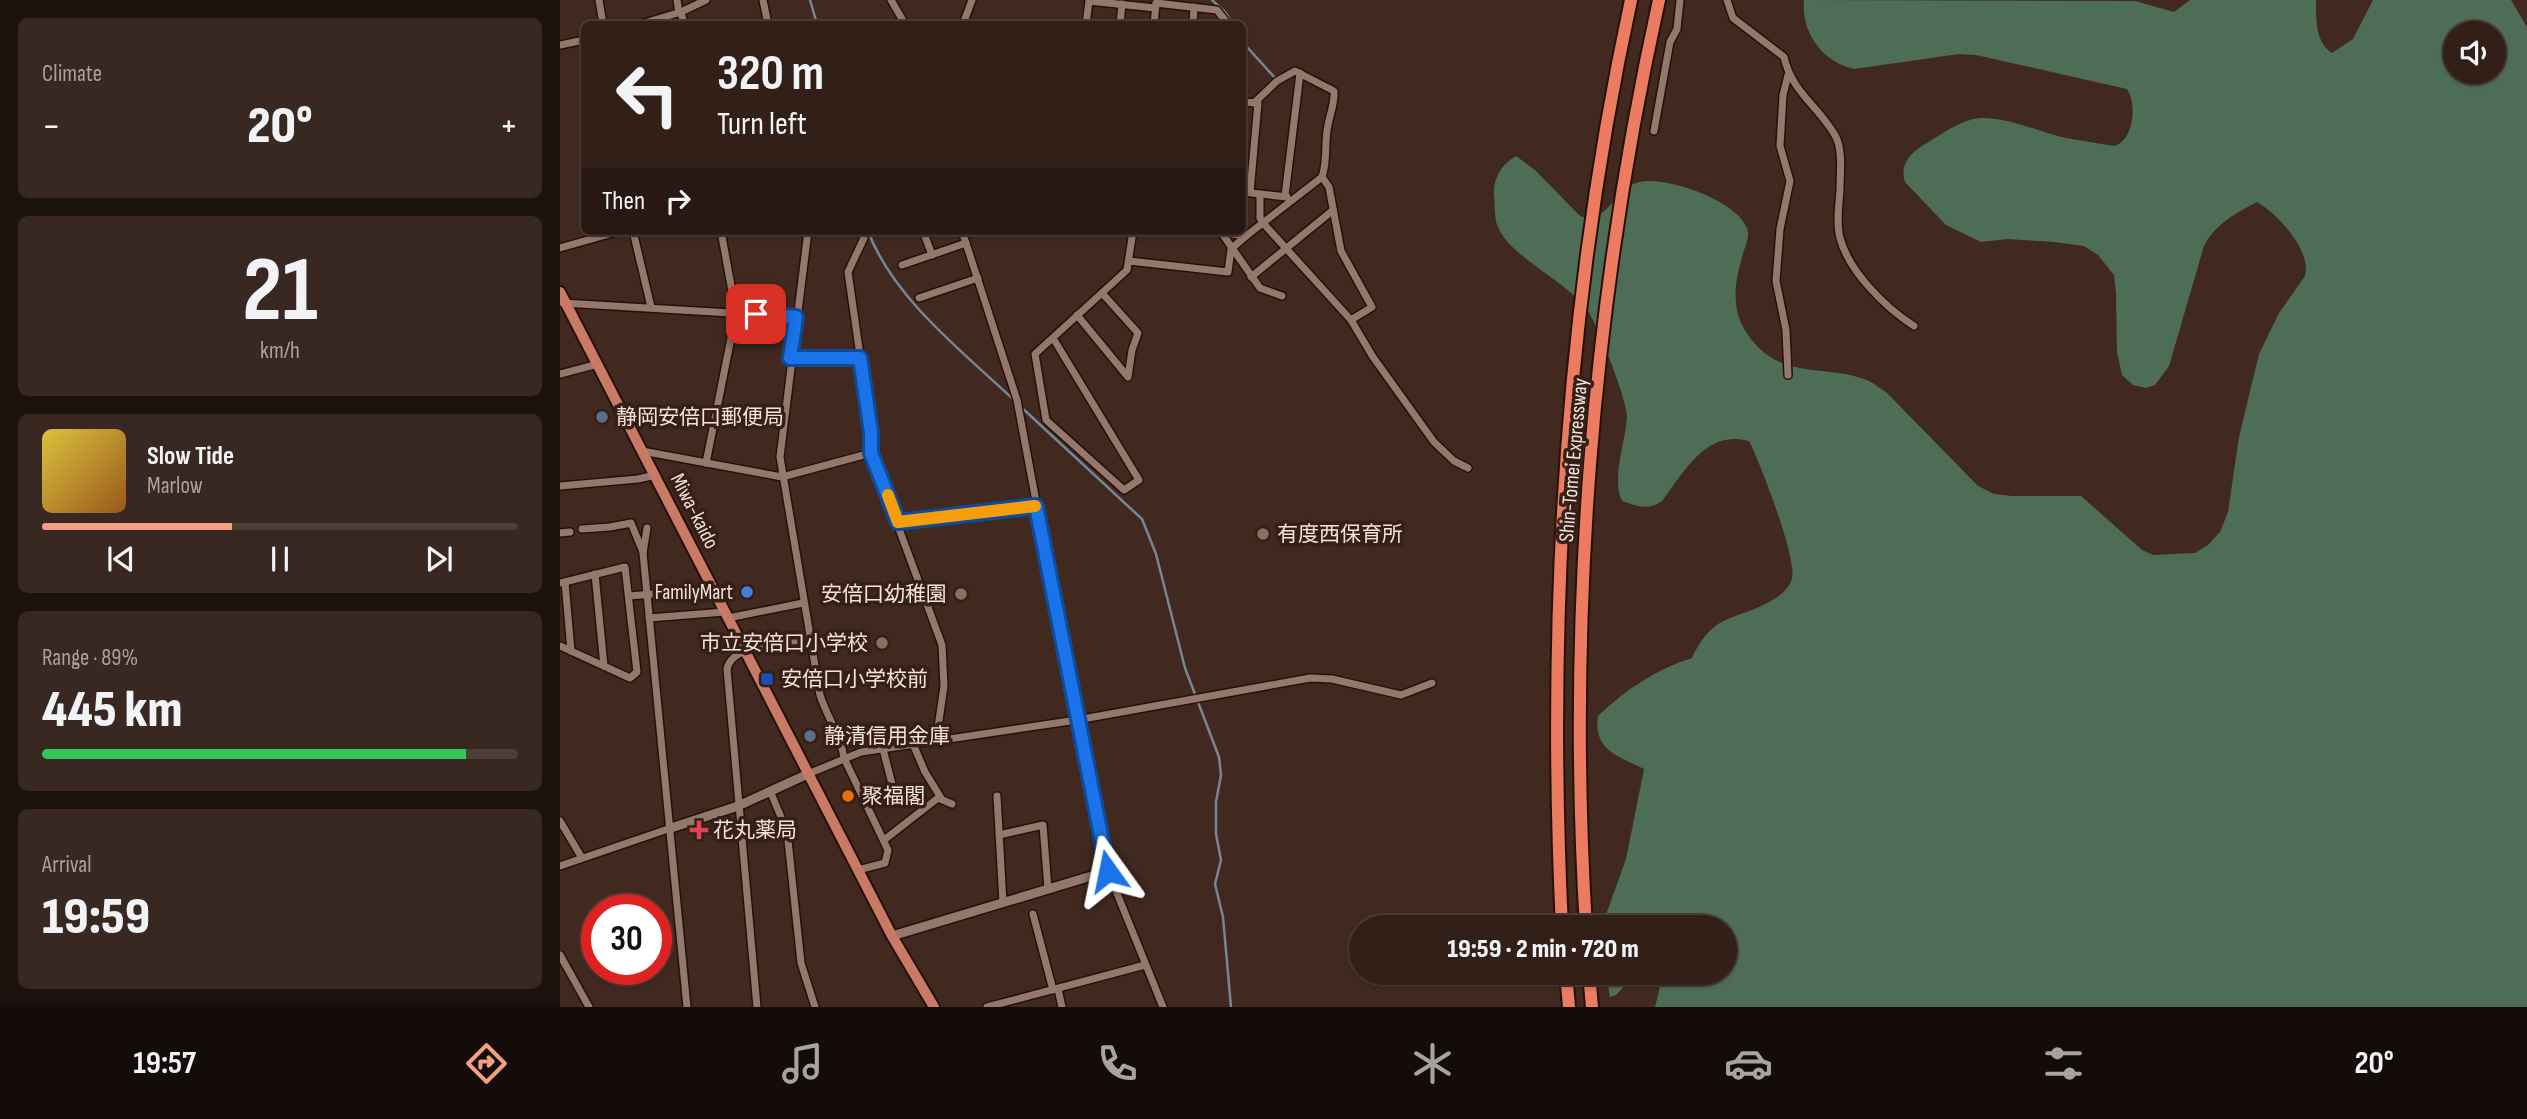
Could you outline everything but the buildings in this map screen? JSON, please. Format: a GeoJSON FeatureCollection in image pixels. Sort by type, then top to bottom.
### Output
{"type":"FeatureCollection","features":[{"type":"Feature","properties":{"kind":"highway","name":"Shin-Tomei Expressway"},"geometry":{"type":"LineString","coordinates":[[1562,915],[1556,735],[1560,547],[1572,386],[1590,224],[1632,0]]}},
{"type":"Feature","properties":{"kind":"highway","name":"Shin-Tomei Expressway"},"geometry":{"type":"LineString","coordinates":[[1586,915],[1580,743],[1581,627],[1596,407],[1616,235],[1629,151],[1659,0]]}},
{"type":"Feature","properties":{"kind":"highway"},"geometry":{"type":"LineString","coordinates":[[1567,985],[1569,1007]]}},
{"type":"Feature","properties":{"kind":"highway"},"geometry":{"type":"LineString","coordinates":[[1591,985],[1592,1007]]}},
{"type":"Feature","properties":{"kind":"main road","name":"Miwa-kaido"},"geometry":{"type":"LineString","coordinates":[[560,292],[563,303],[656,475],[892,936],[934,1007]]}},
{"type":"Feature","properties":{"kind":"street"},"geometry":{"type":"LineString","coordinates":[[599,0],[602,21]]}},
{"type":"Feature","properties":{"kind":"street"},"geometry":{"type":"LineString","coordinates":[[677,0],[683,21]]}},
{"type":"Feature","properties":{"kind":"street"},"geometry":{"type":"LineString","coordinates":[[652,21],[680,13],[706,0]]}},
{"type":"Feature","properties":{"kind":"street"},"geometry":{"type":"LineString","coordinates":[[763,0],[767,21]]}},
{"type":"Feature","properties":{"kind":"street"},"geometry":{"type":"LineString","coordinates":[[891,0],[903,21]]}},
{"type":"Feature","properties":{"kind":"street"},"geometry":{"type":"LineString","coordinates":[[964,21],[972,0]]}},
{"type":"Feature","properties":{"kind":"street"},"geometry":{"type":"LineString","coordinates":[[1654,131],[1670,42],[1677,29],[1680,0]]}},
{"type":"Feature","properties":{"kind":"street"},"geometry":{"type":"LineString","coordinates":[[1727,0],[1733,18],[1784,57],[1788,75],[1836,137],[1840,164],[1840,240],[1855,267],[1877,297],[1894,313],[1914,326]]}},
{"type":"Feature","properties":{"kind":"street"},"geometry":{"type":"LineString","coordinates":[[1086,21],[1089,1],[1217,10],[1226,21]]}},
{"type":"Feature","properties":{"kind":"street"},"geometry":{"type":"LineString","coordinates":[[1120,21],[1122,4]]}},
{"type":"Feature","properties":{"kind":"street"},"geometry":{"type":"LineString","coordinates":[[1192,21],[1194,7]]}},
{"type":"Feature","properties":{"kind":"street"},"geometry":{"type":"LineString","coordinates":[[560,45],[581,41]]}},
{"type":"Feature","properties":{"kind":"street"},"geometry":{"type":"LineString","coordinates":[[1129,261],[1228,272],[1231,249],[1322,177],[1326,165],[1327,127],[1335,101],[1334,91],[1295,71],[1261,94],[1254,103]]}},
{"type":"Feature","properties":{"kind":"street"},"geometry":{"type":"LineString","coordinates":[[1285,196],[1300,73]]}},
{"type":"Feature","properties":{"kind":"street"},"geometry":{"type":"LineString","coordinates":[[1788,75],[1783,96],[1780,146],[1790,181],[1780,229],[1776,281],[1786,330],[1788,375]]}},
{"type":"Feature","properties":{"kind":"street"},"geometry":{"type":"LineString","coordinates":[[1246,102],[1258,103],[1246,192],[1295,197]]}},
{"type":"Feature","properties":{"kind":"street"},"geometry":{"type":"LineString","coordinates":[[1322,177],[1329,187],[1341,251],[1372,307],[1351,320]]}},
{"type":"Feature","properties":{"kind":"street"},"geometry":{"type":"LineString","coordinates":[[1260,194],[1260,218],[1263,223],[1351,320],[1373,357],[1434,442],[1454,461],[1468,468]]}},
{"type":"Feature","properties":{"kind":"street"},"geometry":{"type":"LineString","coordinates":[[1251,277],[1332,211]]}},
{"type":"Feature","properties":{"kind":"street"},"geometry":{"type":"LineString","coordinates":[[560,248],[606,235]]}},
{"type":"Feature","properties":{"kind":"street"},"geometry":{"type":"LineString","coordinates":[[634,235],[651,307]]}},
{"type":"Feature","properties":{"kind":"street"},"geometry":{"type":"LineString","coordinates":[[706,463],[736,313],[722,235]]}},
{"type":"Feature","properties":{"kind":"street"},"geometry":{"type":"LineString","coordinates":[[807,235],[781,438],[782,477],[820,695],[842,742],[844,758],[888,850],[887,861],[858,870]]}},
{"type":"Feature","properties":{"kind":"street"},"geometry":{"type":"LineString","coordinates":[[863,235],[864,239],[848,272],[871,432],[871,453],[942,645],[944,686],[936,741]]}},
{"type":"Feature","properties":{"kind":"street"},"geometry":{"type":"LineString","coordinates":[[924,235],[932,255]]}},
{"type":"Feature","properties":{"kind":"street"},"geometry":{"type":"LineString","coordinates":[[963,235],[1017,400],[1108,871],[1163,1007]]}},
{"type":"Feature","properties":{"kind":"street"},"geometry":{"type":"LineString","coordinates":[[1053,338],[1139,480],[1124,489],[1046,420],[1035,354],[1127,270],[1132,235]]}},
{"type":"Feature","properties":{"kind":"street"},"geometry":{"type":"LineString","coordinates":[[1219,235],[1260,288],[1282,296]]}},
{"type":"Feature","properties":{"kind":"street"},"geometry":{"type":"LineString","coordinates":[[1238,235],[1246,236]]}},
{"type":"Feature","properties":{"kind":"street"},"geometry":{"type":"LineString","coordinates":[[902,265],[966,243]]}},
{"type":"Feature","properties":{"kind":"street"},"geometry":{"type":"LineString","coordinates":[[919,298],[978,278]]}},
{"type":"Feature","properties":{"kind":"street"},"geometry":{"type":"LineString","coordinates":[[1077,315],[1128,377],[1138,332],[1102,293]]}},
{"type":"Feature","properties":{"kind":"street"},"geometry":{"type":"LineString","coordinates":[[563,303],[796,317]]}},
{"type":"Feature","properties":{"kind":"street"},"geometry":{"type":"LineString","coordinates":[[790,358],[860,358]]}},
{"type":"Feature","properties":{"kind":"street"},"geometry":{"type":"LineString","coordinates":[[560,374],[598,364]]}},
{"type":"Feature","properties":{"kind":"street"},"geometry":{"type":"LineString","coordinates":[[642,451],[782,477],[871,453]]}},
{"type":"Feature","properties":{"kind":"street"},"geometry":{"type":"LineString","coordinates":[[560,486],[638,480],[656,475]]}},
{"type":"Feature","properties":{"kind":"street"},"geometry":{"type":"LineString","coordinates":[[898,522],[1036,506]]}},
{"type":"Feature","properties":{"kind":"street"},"geometry":{"type":"LineString","coordinates":[[582,529],[631,523],[643,553]]}},
{"type":"Feature","properties":{"kind":"street"},"geometry":{"type":"LineString","coordinates":[[647,528],[643,553],[687,1007]]}},
{"type":"Feature","properties":{"kind":"street"},"geometry":{"type":"LineString","coordinates":[[560,533],[570,532]]}},
{"type":"Feature","properties":{"kind":"street"},"geometry":{"type":"LineString","coordinates":[[560,646],[630,678],[637,672],[625,567],[563,582],[572,651]]}},
{"type":"Feature","properties":{"kind":"street"},"geometry":{"type":"LineString","coordinates":[[595,574],[604,666]]}},
{"type":"Feature","properties":{"kind":"street"},"geometry":{"type":"LineString","coordinates":[[629,596],[713,589]]}},
{"type":"Feature","properties":{"kind":"street"},"geometry":{"type":"LineString","coordinates":[[649,618],[726,615],[803,603]]}},
{"type":"Feature","properties":{"kind":"street"},"geometry":{"type":"LineString","coordinates":[[757,1007],[727,669],[731,659],[745,650],[809,639]]}},
{"type":"Feature","properties":{"kind":"street"},"geometry":{"type":"LineString","coordinates":[[560,866],[738,806],[861,752],[1077,720],[1311,678],[1332,679],[1401,695],[1432,683]]}},
{"type":"Feature","properties":{"kind":"street"},"geometry":{"type":"LineString","coordinates":[[913,744],[925,772],[941,798],[952,804]]}},
{"type":"Feature","properties":{"kind":"street"},"geometry":{"type":"LineString","coordinates":[[883,749],[893,788]]}},
{"type":"Feature","properties":{"kind":"street"},"geometry":{"type":"LineString","coordinates":[[770,791],[787,831],[801,963],[815,1007]]}},
{"type":"Feature","properties":{"kind":"street"},"geometry":{"type":"LineString","coordinates":[[997,796],[1003,903]]}},
{"type":"Feature","properties":{"kind":"street"},"geometry":{"type":"LineString","coordinates":[[884,840],[941,798]]}},
{"type":"Feature","properties":{"kind":"street"},"geometry":{"type":"LineString","coordinates":[[560,821],[582,858]]}},
{"type":"Feature","properties":{"kind":"street"},"geometry":{"type":"LineString","coordinates":[[999,835],[1043,825],[1048,889]]}},
{"type":"Feature","properties":{"kind":"street"},"geometry":{"type":"LineString","coordinates":[[892,936],[1108,871]]}},
{"type":"Feature","properties":{"kind":"street"},"geometry":{"type":"LineString","coordinates":[[1033,914],[1062,1007]]}},
{"type":"Feature","properties":{"kind":"street"},"geometry":{"type":"LineString","coordinates":[[560,955],[589,1007]]}},
{"type":"Feature","properties":{"kind":"street"},"geometry":{"type":"LineString","coordinates":[[987,1007],[1145,965]]}},
{"type":"Feature","properties":{"kind":"street"},"geometry":{"type":"LineString","coordinates":[[1026,997],[1028,1007]]}},
{"type":"Feature","properties":{"kind":"green space"},"geometry":{"type":"Polygon","coordinates":[[[1804,0],[2135,1],[2174,12],[2190,0],[2316,0],[2319,36],[2332,53],[2353,39],[2373,0],[2511,0],[2527,27],[2527,1007],[1655,1007],[1661,985],[1737,985],[1737,915],[1607,915],[1626,859],[1644,769],[1617,756],[1604,745],[1598,728],[1598,716],[1642,681],[1692,658],[1700,643],[1717,625],[1778,597],[1791,582],[1792,567],[1776,510],[1749,441],[1720,441],[1708,447],[1688,466],[1657,504],[1642,507],[1622,501],[1618,471],[1627,416],[1617,380],[1588,311],[1566,289],[1514,248],[1498,227],[1494,189],[1499,173],[1506,163],[1516,156],[1535,170],[1580,216],[1588,219],[1601,213],[1633,184],[1651,181],[1699,192],[1729,208],[1740,218],[1748,231],[1739,267],[1736,304],[1743,326],[1759,348],[1784,364],[1855,376],[1869,381],[1887,393],[1978,486],[1994,494],[2012,496],[2081,496],[2142,550],[2153,555],[2195,553],[2208,545],[2220,532],[2228,512],[2239,437],[2259,354],[2279,313],[2305,276],[2306,266],[2298,245],[2274,215],[2257,202],[2234,215],[2220,225],[2204,246],[2169,366],[2155,385],[2146,388],[2133,385],[2122,375],[2117,352],[2114,275],[2098,255],[2084,246],[2054,242],[2008,239],[1981,242],[1946,225],[1905,182],[1904,176],[1904,166],[1913,153],[1957,125],[1972,119],[2002,120],[2066,138],[2114,146],[2121,143],[2130,130],[2133,112],[2127,89],[1976,55],[1959,54],[1854,69],[1823,53],[1806,23],[1804,0]]]}},
{"type":"Feature","properties":{"kind":"green space"},"geometry":{"type":"Polygon","coordinates":[[[1608,985],[1626,985],[1616,995],[1610,997],[1608,985]]]}},
{"type":"Feature","properties":{"kind":"waterway"},"geometry":{"type":"LineString","coordinates":[[810,0],[816,21]]}},
{"type":"Feature","properties":{"kind":"waterway"},"geometry":{"type":"LineString","coordinates":[[1212,0],[1231,21]]}},
{"type":"Feature","properties":{"kind":"waterway"},"geometry":{"type":"LineString","coordinates":[[1246,45],[1275,78]]}},
{"type":"Feature","properties":{"kind":"waterway"},"geometry":{"type":"LineString","coordinates":[[870,235],[894,279],[931,323],[1014,400]]}},
{"type":"Feature","properties":{"kind":"waterway"},"geometry":{"type":"LineString","coordinates":[[1021,407],[1142,519],[1156,554],[1185,668],[1219,757],[1221,775],[1216,802],[1216,834],[1221,860],[1215,884],[1223,917],[1231,1007]]}},
{"type":"Feature","properties":{"kind":"slow traffic"},"geometry":{"type":"LineString","coordinates":[[888,495],[898,522],[1035,506]]}},
{"type":"Feature","properties":{"kind":"place","name":"静岡安倍口郵便局"},"geometry":{"type":"Point","coordinates":[602,417]}},
{"type":"Feature","properties":{"kind":"place","name":"有度西保育所"},"geometry":{"type":"Point","coordinates":[1263,534]}},
{"type":"Feature","properties":{"kind":"place","name":"FamilyMart"},"geometry":{"type":"Point","coordinates":[747,592]}},
{"type":"Feature","properties":{"kind":"place","name":"安倍口幼稚園"},"geometry":{"type":"Point","coordinates":[961,594]}},
{"type":"Feature","properties":{"kind":"place","name":"市立安倍口小学校"},"geometry":{"type":"Point","coordinates":[882,643]}},
{"type":"Feature","properties":{"kind":"place","name":"安倍口小学校前"},"geometry":{"type":"Point","coordinates":[767,679]}},
{"type":"Feature","properties":{"kind":"place","name":"静清信用金庫"},"geometry":{"type":"Point","coordinates":[810,736]}},
{"type":"Feature","properties":{"kind":"place","name":"聚福閣"},"geometry":{"type":"Point","coordinates":[848,796]}},
{"type":"Feature","properties":{"kind":"place","name":"花丸薬局"},"geometry":{"type":"Point","coordinates":[699,830]}},
{"type":"Feature","properties":{"kind":"route"},"geometry":{"type":"LineString","coordinates":[[756,314],[796,317],[790,358],[860,358],[871,432],[871,453],[898,522],[1036,506],[1108,871]]}}]}
